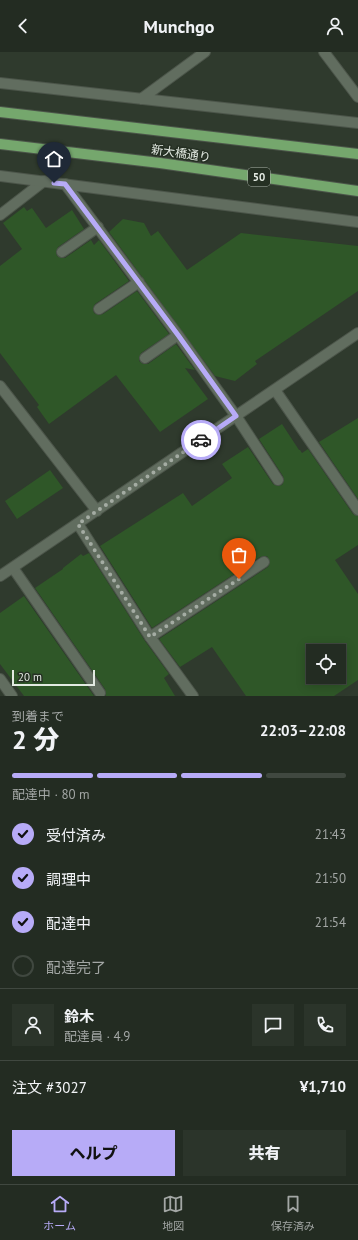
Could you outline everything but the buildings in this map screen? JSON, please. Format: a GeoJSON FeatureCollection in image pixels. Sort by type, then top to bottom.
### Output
{"type":"FeatureCollection","features":[{"type":"Feature","properties":{"kind":"main road","name":"新大橋通り"},"geometry":{"type":"LineString","coordinates":[[0,112],[358,154]]}},
{"type":"Feature","properties":{"kind":"main road","name":"新大橋通り"},"geometry":{"type":"LineString","coordinates":[[0,144],[160,163],[358,191]]}},
{"type":"Feature","properties":{"kind":"street"},"geometry":{"type":"LineString","coordinates":[[140,100],[205,52]]}},
{"type":"Feature","properties":{"kind":"street"},"geometry":{"type":"LineString","coordinates":[[324,52],[358,97]]}},
{"type":"Feature","properties":{"kind":"street"},"geometry":{"type":"LineString","coordinates":[[0,83],[140,100],[358,123]]}},
{"type":"Feature","properties":{"kind":"street"},"geometry":{"type":"LineString","coordinates":[[0,176],[358,222]]}},
{"type":"Feature","properties":{"kind":"street"},"geometry":{"type":"LineString","coordinates":[[0,214],[44,181]]}},
{"type":"Feature","properties":{"kind":"street"},"geometry":{"type":"LineString","coordinates":[[65,184],[178,335],[236,416],[278,480]]}},
{"type":"Feature","properties":{"kind":"street"},"geometry":{"type":"LineString","coordinates":[[62,252],[98,228]]}},
{"type":"Feature","properties":{"kind":"street"},"geometry":{"type":"LineString","coordinates":[[99,309],[139,282]]}},
{"type":"Feature","properties":{"kind":"street"},"geometry":{"type":"LineString","coordinates":[[100,693],[4,571],[78,524],[358,333]]}},
{"type":"Feature","properties":{"kind":"street"},"geometry":{"type":"LineString","coordinates":[[145,358],[178,335]]}},
{"type":"Feature","properties":{"kind":"street"},"geometry":{"type":"LineString","coordinates":[[0,386],[97,511]]}},
{"type":"Feature","properties":{"kind":"street"},"geometry":{"type":"LineString","coordinates":[[275,390],[357,507]]}},
{"type":"Feature","properties":{"kind":"street"},"geometry":{"type":"LineString","coordinates":[[78,524],[150,637],[193,696]]}},
{"type":"Feature","properties":{"kind":"street"},"geometry":{"type":"LineString","coordinates":[[150,637],[264,562]]}},
{"type":"Feature","properties":{"kind":"street"},"geometry":{"type":"LineString","coordinates":[[0,680],[12,696]]}},
{"type":"Feature","properties":{"kind":"way so far"},"geometry":{"type":"LineString","coordinates":[[201,440],[78,524],[150,637],[239,579]]}},
{"type":"Feature","properties":{"kind":"route"},"geometry":{"type":"LineString","coordinates":[[54,183],[65,184],[178,335],[236,416],[201,440]]}}]}
